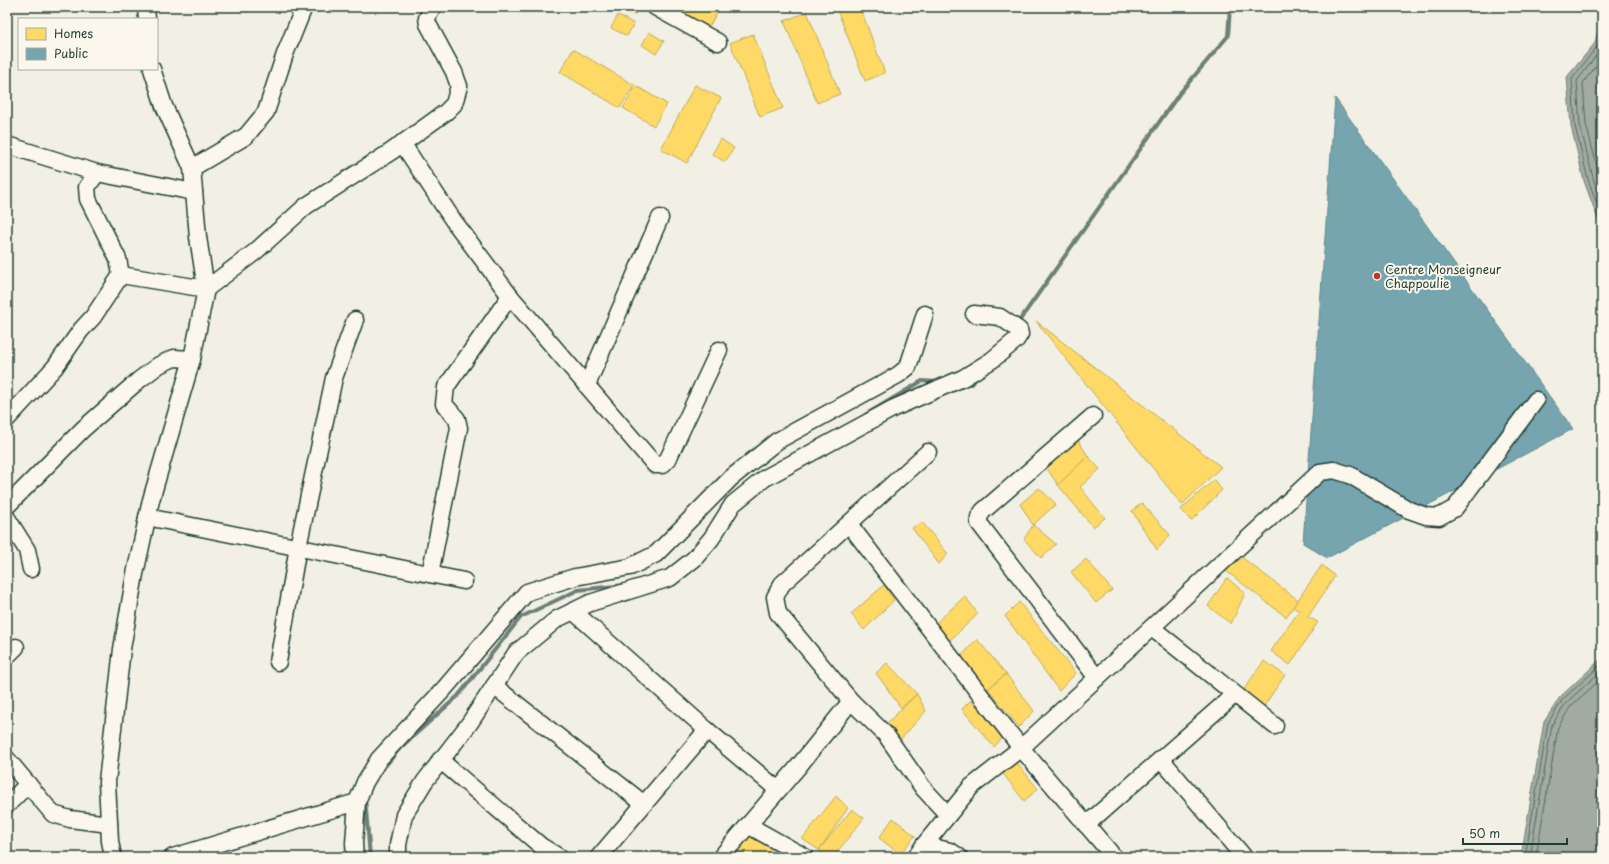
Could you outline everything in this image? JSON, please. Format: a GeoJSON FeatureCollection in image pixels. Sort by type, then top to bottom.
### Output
{"type":"FeatureCollection","features":[{"type":"Feature","properties":{"kind":"street"},"geometry":{"type":"LineString","coordinates":[[146,7],[147,18]]}},
{"type":"Feature","properties":{"kind":"street"},"geometry":{"type":"LineString","coordinates":[[192,168],[246,136],[266,112],[285,54],[304,7]]}},
{"type":"Feature","properties":{"kind":"street"},"geometry":{"type":"LineString","coordinates":[[121,275],[206,289],[255,252],[306,206],[402,143],[446,112],[454,104],[458,95],[459,86],[454,72],[428,24],[428,18],[433,7]]}},
{"type":"Feature","properties":{"kind":"street"},"geometry":{"type":"LineString","coordinates":[[655,7],[718,42]]}},
{"type":"Feature","properties":{"kind":"street"},"geometry":{"type":"LineString","coordinates":[[112,857],[107,782],[122,649],[147,517],[166,444],[192,359],[206,289],[192,168],[164,106],[152,70]]}},
{"type":"Feature","properties":{"kind":"street"},"geometry":{"type":"LineString","coordinates":[[402,143],[453,220],[510,296],[656,465],[662,466],[668,459],[719,350]]}},
{"type":"Feature","properties":{"kind":"street"},"geometry":{"type":"LineString","coordinates":[[7,145],[97,173],[194,192]]}},
{"type":"Feature","properties":{"kind":"street"},"geometry":{"type":"LineString","coordinates":[[7,419],[55,367],[121,275],[118,259],[88,199],[87,187],[97,173]]}},
{"type":"Feature","properties":{"kind":"street"},"geometry":{"type":"LineString","coordinates":[[587,385],[660,218]]}},
{"type":"Feature","properties":{"kind":"street"},"geometry":{"type":"LineString","coordinates":[[430,574],[459,428],[457,419],[444,404],[446,387],[510,296]]}},
{"type":"Feature","properties":{"kind":"street"},"geometry":{"type":"LineString","coordinates":[[355,857],[354,843],[357,802],[365,782],[379,759],[444,689],[527,592],[575,577],[630,567],[656,554],[731,478],[777,441],[898,375],[908,367],[925,314]]}},
{"type":"Feature","properties":{"kind":"street"},"geometry":{"type":"LineString","coordinates":[[398,857],[398,845],[404,815],[424,781],[469,724],[516,653],[556,619],[590,603],[670,578],[694,559],[707,544],[733,504],[764,478],[894,408],[963,378],[992,360],[1016,340],[1020,334],[1019,330],[1000,316],[974,314]]}},
{"type":"Feature","properties":{"kind":"street"},"geometry":{"type":"LineString","coordinates":[[278,662],[298,548],[334,378],[355,320]]}},
{"type":"Feature","properties":{"kind":"street"},"geometry":{"type":"LineString","coordinates":[[7,506],[83,429],[139,380],[159,365],[174,358],[192,359]]}},
{"type":"Feature","properties":{"kind":"street"},"geometry":{"type":"LineString","coordinates":[[920,851],[971,786],[1021,748],[1320,472],[1334,470],[1350,476],[1409,510],[1426,516],[1438,517],[1455,508],[1536,400]]}},
{"type":"Feature","properties":{"kind":"street"},"geometry":{"type":"LineString","coordinates":[[1093,416],[983,511],[979,517],[979,523],[1096,678]]}},
{"type":"Feature","properties":{"kind":"street"},"geometry":{"type":"LineString","coordinates":[[928,452],[782,584],[775,597],[778,612],[850,701],[886,735],[923,788],[948,815]]}},
{"type":"Feature","properties":{"kind":"street"},"geometry":{"type":"LineString","coordinates":[[147,517],[464,581]]}},
{"type":"Feature","properties":{"kind":"street"},"geometry":{"type":"LineString","coordinates":[[7,518],[27,550],[31,569]]}},
{"type":"Feature","properties":{"kind":"street"},"geometry":{"type":"LineString","coordinates":[[849,524],[1021,748],[1114,857]]}},
{"type":"Feature","properties":{"kind":"street"},"geometry":{"type":"LineString","coordinates":[[573,611],[707,730],[778,790]]}},
{"type":"Feature","properties":{"kind":"street"},"geometry":{"type":"LineString","coordinates":[[1152,628],[1234,695],[1275,726]]}},
{"type":"Feature","properties":{"kind":"street"},"geometry":{"type":"LineString","coordinates":[[494,686],[644,804]]}},
{"type":"Feature","properties":{"kind":"street"},"geometry":{"type":"LineString","coordinates":[[1086,825],[1234,695]]}},
{"type":"Feature","properties":{"kind":"street"},"geometry":{"type":"LineString","coordinates":[[721,857],[798,768],[850,701]]}},
{"type":"Feature","properties":{"kind":"street"},"geometry":{"type":"LineString","coordinates":[[599,857],[707,730]]}},
{"type":"Feature","properties":{"kind":"street"},"geometry":{"type":"LineString","coordinates":[[7,759],[53,814],[70,819],[109,824]]}},
{"type":"Feature","properties":{"kind":"street"},"geometry":{"type":"LineString","coordinates":[[1160,759],[1244,857]]}},
{"type":"Feature","properties":{"kind":"street"},"geometry":{"type":"LineString","coordinates":[[440,760],[538,852],[559,857]]}},
{"type":"Feature","properties":{"kind":"street"},"geometry":{"type":"LineString","coordinates":[[7,805],[28,784]]}},
{"type":"Feature","properties":{"kind":"street"},"geometry":{"type":"LineString","coordinates":[[173,857],[357,802]]}},
{"type":"Feature","properties":{"kind":"street"},"geometry":{"type":"LineString","coordinates":[[748,825],[804,857]]}},
{"type":"Feature","properties":{"kind":"street"},"geometry":{"type":"LineString","coordinates":[[920,851],[950,851],[959,857]]}},
{"type":"Feature","properties":{"kind":"water"},"geometry":{"type":"Polygon","coordinates":[[[1602,12],[1602,230],[1584,181],[1571,126],[1567,77],[1595,43],[1602,12]]]}},
{"type":"Feature","properties":{"kind":"water"},"geometry":{"type":"Polygon","coordinates":[[[1602,658],[1602,857],[1521,857],[1544,722],[1560,697],[1602,658]]]}},
{"type":"Feature","properties":{"kind":"building: Homes"},"geometry":{"type":"Polygon","coordinates":[[[624,7],[633,7],[637,11],[634,15],[624,7]]]}},
{"type":"Feature","properties":{"kind":"building: Homes"},"geometry":{"type":"Polygon","coordinates":[[[661,7],[714,7],[719,9],[706,32],[661,7]]]}},
{"type":"Feature","properties":{"kind":"building: Homes"},"geometry":{"type":"Polygon","coordinates":[[[836,7],[860,7],[885,73],[865,81],[836,7]]]}},
{"type":"Feature","properties":{"kind":"building: Homes"},"geometry":{"type":"Polygon","coordinates":[[[807,12],[840,94],[817,103],[784,21],[807,12]]]}},
{"type":"Feature","properties":{"kind":"building: Homes"},"geometry":{"type":"Polygon","coordinates":[[[618,15],[634,24],[627,36],[611,28],[618,15]]]}},
{"type":"Feature","properties":{"kind":"building: Homes"},"geometry":{"type":"Polygon","coordinates":[[[649,32],[664,41],[656,54],[642,45],[649,32]]]}},
{"type":"Feature","properties":{"kind":"building: Homes"},"geometry":{"type":"Polygon","coordinates":[[[753,34],[783,108],[760,117],[730,43],[753,34]]]}},
{"type":"Feature","properties":{"kind":"building: Homes"},"geometry":{"type":"Polygon","coordinates":[[[573,49],[634,85],[620,108],[560,72],[573,49]]]}},
{"type":"Feature","properties":{"kind":"building: Homes"},"geometry":{"type":"Polygon","coordinates":[[[695,85],[721,98],[687,163],[661,149],[695,85]]]}},
{"type":"Feature","properties":{"kind":"building: Homes"},"geometry":{"type":"Polygon","coordinates":[[[636,86],[667,104],[654,126],[623,108],[636,86]]]}},
{"type":"Feature","properties":{"kind":"building: Homes"},"geometry":{"type":"Polygon","coordinates":[[[721,139],[734,148],[725,162],[712,154],[721,139]]]}},
{"type":"Feature","properties":{"kind":"building: Homes"},"geometry":{"type":"Polygon","coordinates":[[[1036,321],[1221,467],[1182,505],[1036,321]]]}},
{"type":"Feature","properties":{"kind":"building: Homes"},"geometry":{"type":"Polygon","coordinates":[[[1078,440],[1088,456],[1058,485],[1045,466],[1078,440]]]}},
{"type":"Feature","properties":{"kind":"building: Homes"},"geometry":{"type":"Polygon","coordinates":[[[1088,456],[1100,469],[1080,487],[1105,518],[1093,527],[1058,485],[1088,456]]]}},
{"type":"Feature","properties":{"kind":"building: Homes"},"geometry":{"type":"Polygon","coordinates":[[[1214,480],[1222,490],[1191,521],[1181,509],[1214,480]]]}},
{"type":"Feature","properties":{"kind":"building: Homes"},"geometry":{"type":"Polygon","coordinates":[[[1039,488],[1056,504],[1033,525],[1020,504],[1039,488]]]}},
{"type":"Feature","properties":{"kind":"building: Homes"},"geometry":{"type":"Polygon","coordinates":[[[1142,503],[1170,535],[1157,550],[1132,511],[1142,503]]]}},
{"type":"Feature","properties":{"kind":"building: Homes"},"geometry":{"type":"Polygon","coordinates":[[[922,522],[948,554],[939,564],[912,528],[922,522]]]}},
{"type":"Feature","properties":{"kind":"building: Homes"},"geometry":{"type":"Polygon","coordinates":[[[1033,525],[1056,544],[1041,558],[1024,539],[1033,525]]]}},
{"type":"Feature","properties":{"kind":"building: Homes"},"geometry":{"type":"Polygon","coordinates":[[[1240,556],[1298,600],[1286,617],[1226,571],[1240,556]]]}},
{"type":"Feature","properties":{"kind":"building: Homes"},"geometry":{"type":"Polygon","coordinates":[[[1086,559],[1112,590],[1096,603],[1071,572],[1086,559]]]}},
{"type":"Feature","properties":{"kind":"building: Homes"},"geometry":{"type":"Polygon","coordinates":[[[1322,565],[1335,576],[1308,617],[1318,622],[1290,665],[1271,651],[1299,611],[1293,607],[1322,565]]]}},
{"type":"Feature","properties":{"kind":"building: Homes"},"geometry":{"type":"Polygon","coordinates":[[[1227,578],[1245,593],[1231,624],[1208,606],[1227,578]]]}},
{"type":"Feature","properties":{"kind":"building: Homes"},"geometry":{"type":"Polygon","coordinates":[[[884,585],[894,600],[864,630],[851,614],[884,585]]]}},
{"type":"Feature","properties":{"kind":"building: Homes"},"geometry":{"type":"Polygon","coordinates":[[[965,596],[978,614],[948,642],[935,624],[965,596]]]}},
{"type":"Feature","properties":{"kind":"building: Homes"},"geometry":{"type":"Polygon","coordinates":[[[1019,602],[1076,673],[1059,691],[1005,616],[1019,602]]]}},
{"type":"Feature","properties":{"kind":"building: Homes"},"geometry":{"type":"Polygon","coordinates":[[[977,639],[1006,674],[988,689],[955,663],[977,639]]]}},
{"type":"Feature","properties":{"kind":"building: Homes"},"geometry":{"type":"Polygon","coordinates":[[[1264,661],[1285,675],[1264,706],[1242,692],[1264,661]]]}},
{"type":"Feature","properties":{"kind":"building: Homes"},"geometry":{"type":"Polygon","coordinates":[[[887,663],[917,694],[901,708],[876,673],[887,663]]]}},
{"type":"Feature","properties":{"kind":"building: Homes"},"geometry":{"type":"Polygon","coordinates":[[[1006,674],[1034,711],[1019,727],[988,689],[1006,674]]]}},
{"type":"Feature","properties":{"kind":"building: Homes"},"geometry":{"type":"Polygon","coordinates":[[[917,694],[926,711],[900,740],[885,725],[917,694]]]}},
{"type":"Feature","properties":{"kind":"building: Homes"},"geometry":{"type":"Polygon","coordinates":[[[971,700],[1003,737],[994,747],[962,709],[971,700]]]}},
{"type":"Feature","properties":{"kind":"building: Homes"},"geometry":{"type":"Polygon","coordinates":[[[1015,760],[1038,789],[1024,801],[998,767],[1015,760]]]}},
{"type":"Feature","properties":{"kind":"building: Homes"},"geometry":{"type":"Polygon","coordinates":[[[836,796],[848,808],[819,850],[802,839],[836,796]]]}},
{"type":"Feature","properties":{"kind":"building: Homes"},"geometry":{"type":"Polygon","coordinates":[[[852,809],[864,818],[833,857],[825,857],[819,850],[852,809]]]}},
{"type":"Feature","properties":{"kind":"building: Homes"},"geometry":{"type":"Polygon","coordinates":[[[893,818],[915,836],[900,854],[879,838],[893,818]]]}},
{"type":"Feature","properties":{"kind":"building: Homes"},"geometry":{"type":"Polygon","coordinates":[[[747,835],[785,853],[782,857],[739,857],[734,854],[747,835]]]}},
{"type":"Feature","properties":{"kind":"building: Public"},"geometry":{"type":"Polygon","coordinates":[[[1335,98],[1573,429],[1327,558],[1303,543],[1335,98]]]}},
{"type":"Feature","properties":{"kind":"waterway"},"geometry":{"type":"LineString","coordinates":[[1017,324],[1179,94],[1228,36],[1230,7]]}},
{"type":"Feature","properties":{"kind":"waterway"},"geometry":{"type":"LineString","coordinates":[[963,384],[972,384],[978,376]]}},
{"type":"Feature","properties":{"kind":"waterway"},"geometry":{"type":"LineString","coordinates":[[865,415],[922,381],[938,382]]}},
{"type":"Feature","properties":{"kind":"waterway"},"geometry":{"type":"LineString","coordinates":[[377,776],[400,748],[458,696],[521,617],[578,590],[625,585]]}},
{"type":"Feature","properties":{"kind":"waterway"},"geometry":{"type":"LineString","coordinates":[[365,798],[370,857]]}},
{"type":"Feature","properties":{"kind":"place","name":"Centre Monseigneur Chappoulie"},"geometry":{"type":"Point","coordinates":[1377,276]}}]}
